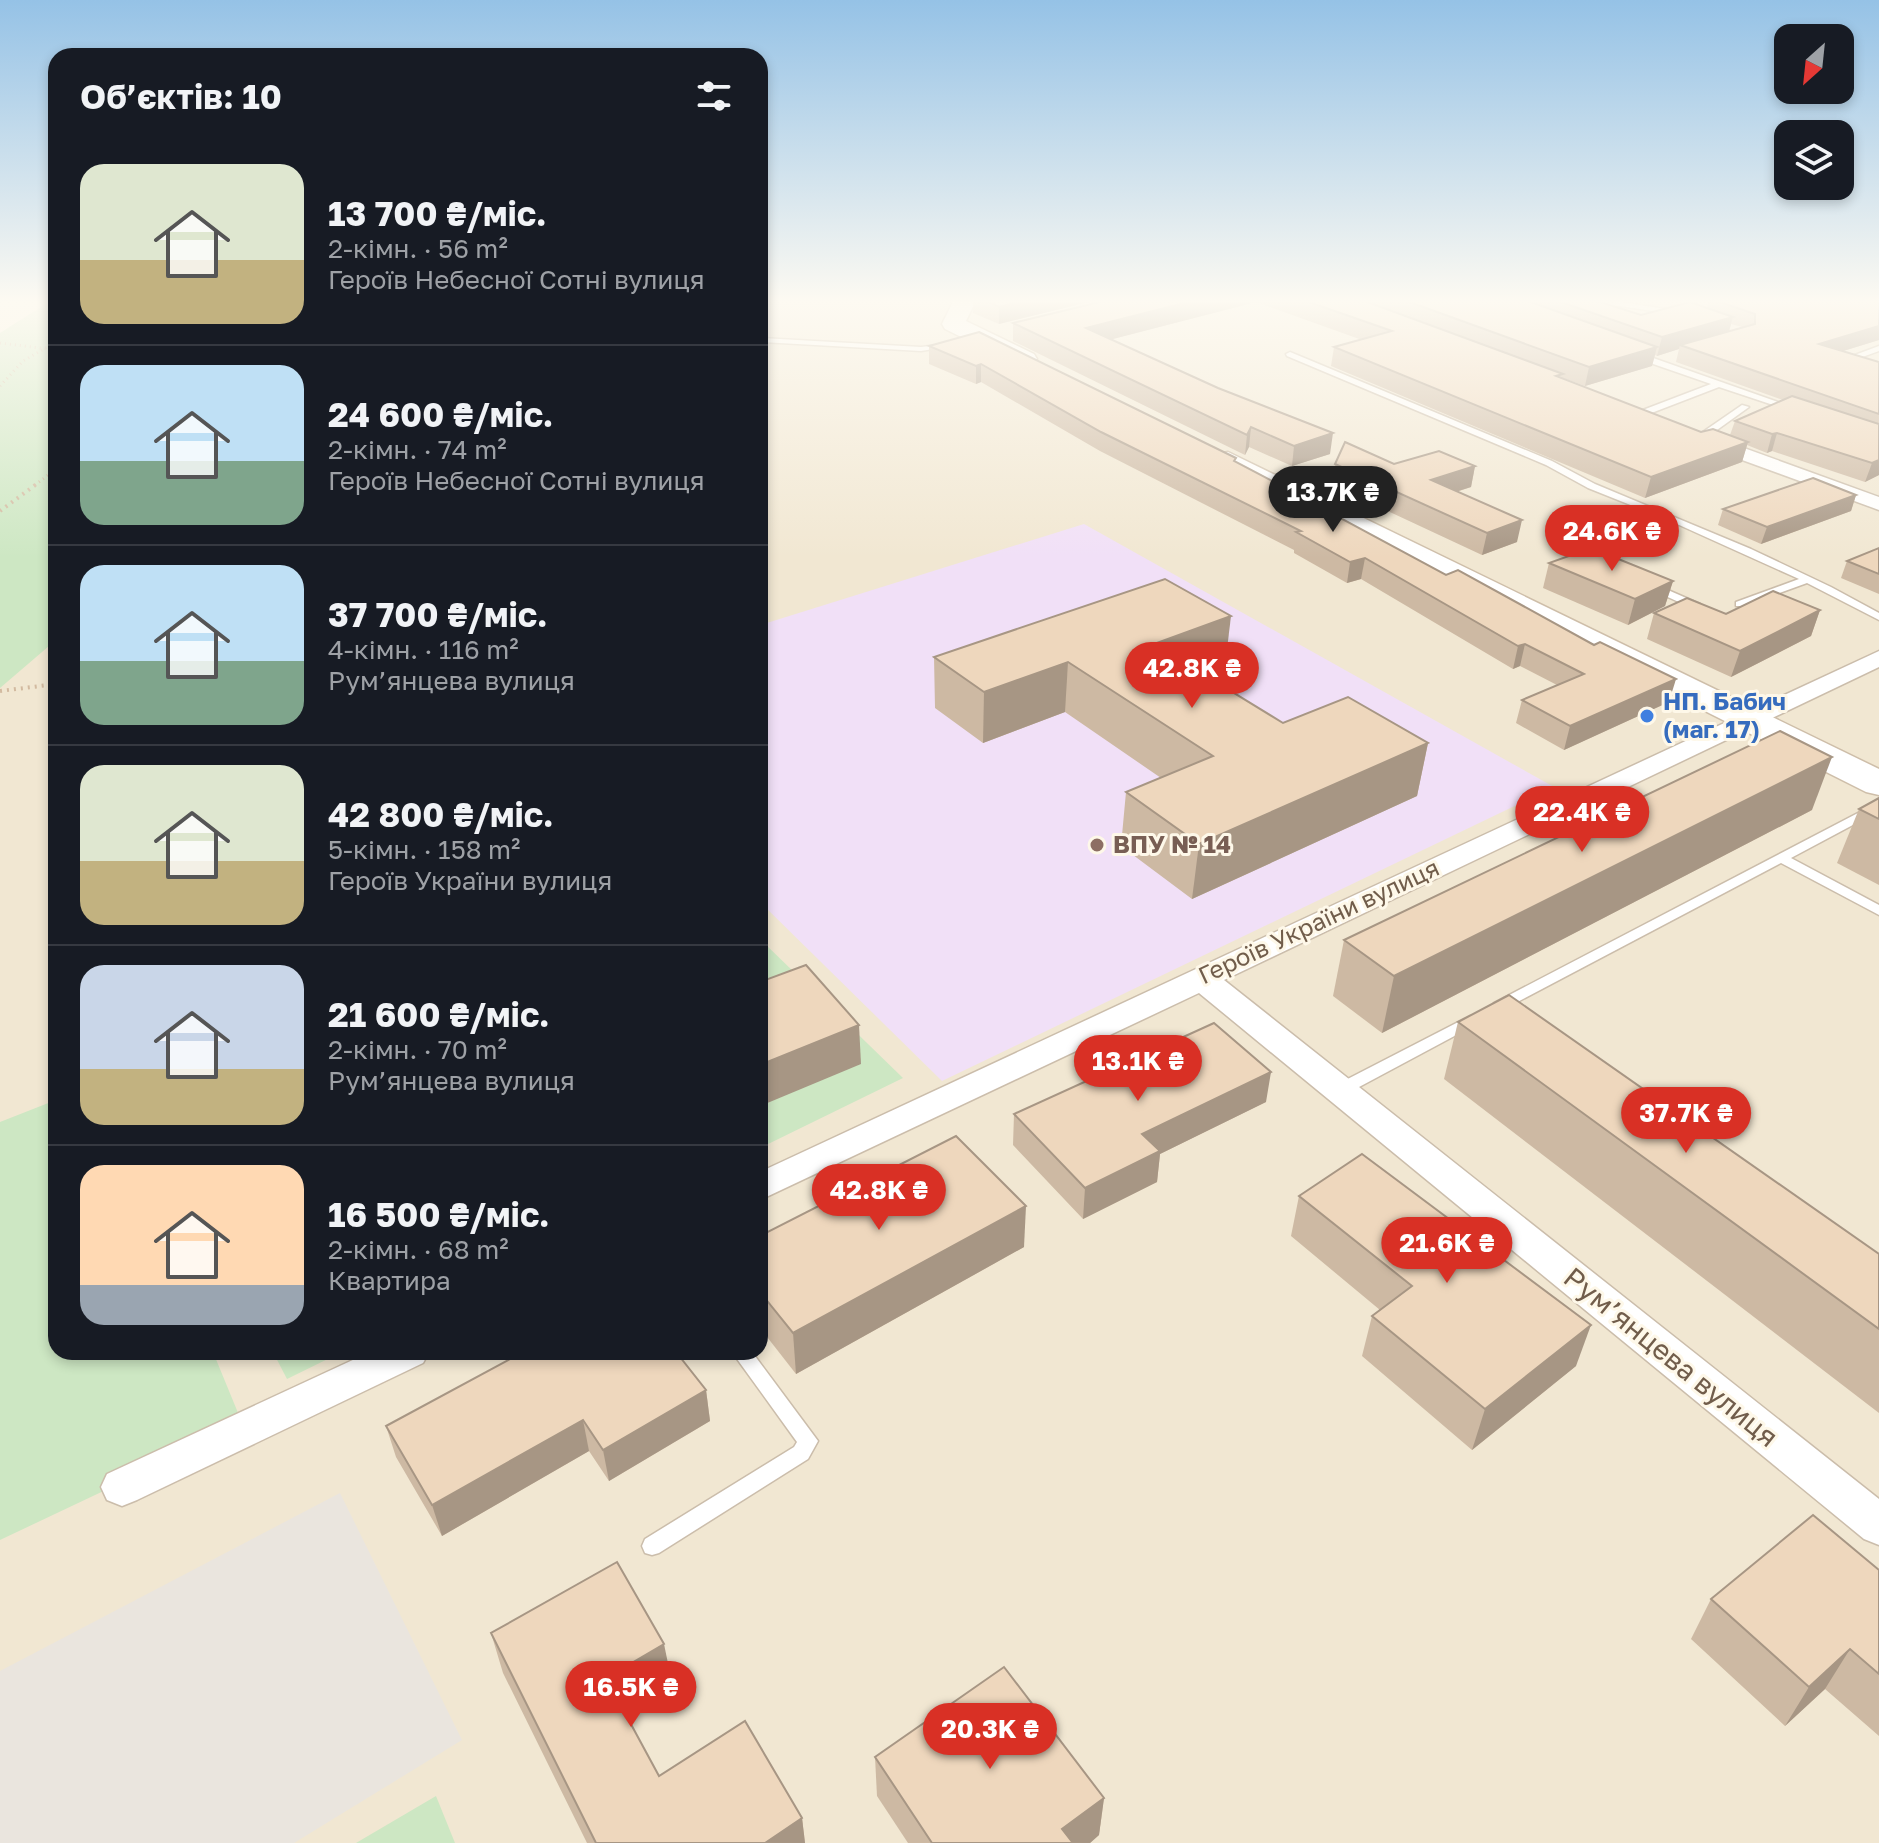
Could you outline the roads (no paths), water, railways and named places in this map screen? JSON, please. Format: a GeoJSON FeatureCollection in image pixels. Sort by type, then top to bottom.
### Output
{"type":"FeatureCollection","features":[{"type":"Feature","properties":{"kind":"street"},"geometry":{"type":"LineString","coordinates":[[1630,412],[1663,424]]}},
{"type":"Feature","properties":{"kind":"street"},"geometry":{"type":"LineString","coordinates":[[1694,436],[1879,504]]}},
{"type":"Feature","properties":{"kind":"street"},"geometry":{"type":"LineString","coordinates":[[1196,444],[1879,784]]}},
{"type":"Feature","properties":{"kind":"street","name":"Героїв України вулиця"},"geometry":{"type":"LineString","coordinates":[[768,1183],[1879,658]]}},
{"type":"Feature","properties":{"kind":"street","name":"Рум’янцева вулиця"},"geometry":{"type":"LineString","coordinates":[[1201,978],[1879,1525]]}},
{"type":"Feature","properties":{"kind":"street"},"geometry":{"type":"LineString","coordinates":[[122,1487],[392,1360]]}},
{"type":"Feature","properties":{"kind":"lane"},"geometry":{"type":"LineString","coordinates":[[1366,386],[1549,463],[1568,476],[1677,520],[1879,617]]}},
{"type":"Feature","properties":{"kind":"lane"},"geometry":{"type":"LineString","coordinates":[[1630,412],[1713,386]]}},
{"type":"Feature","properties":{"kind":"lane"},"geometry":{"type":"LineString","coordinates":[[1725,386],[1806,414]]}},
{"type":"Feature","properties":{"kind":"lane"},"geometry":{"type":"LineString","coordinates":[[1694,436],[1745,407]]}},
{"type":"Feature","properties":{"kind":"lane"},"geometry":{"type":"LineString","coordinates":[[1602,563],[1588,557],[1677,520]]}},
{"type":"Feature","properties":{"kind":"lane"},"geometry":{"type":"LineString","coordinates":[[1740,604],[1806,580]]}},
{"type":"Feature","properties":{"kind":"lane"},"geometry":{"type":"LineString","coordinates":[[1642,582],[1696,606]]}},
{"type":"Feature","properties":{"kind":"lane"},"geometry":{"type":"LineString","coordinates":[[1340,1090],[1506,1011],[1879,806]]}},
{"type":"Feature","properties":{"kind":"lane"},"geometry":{"type":"LineString","coordinates":[[1781,858],[1879,911]]}},
{"type":"Feature","properties":{"kind":"lane"},"geometry":{"type":"LineString","coordinates":[[652,1546],[801,1453],[808,1441],[747,1360]]}},
{"type":"Feature","properties":{"kind":"place","name":"НП. Бабич (маг. 17)"},"geometry":{"type":"Point","coordinates":[1647,716]}},
{"type":"Feature","properties":{"kind":"place","name":"ВПУ № 14"},"geometry":{"type":"Point","coordinates":[1097,845]}}]}
